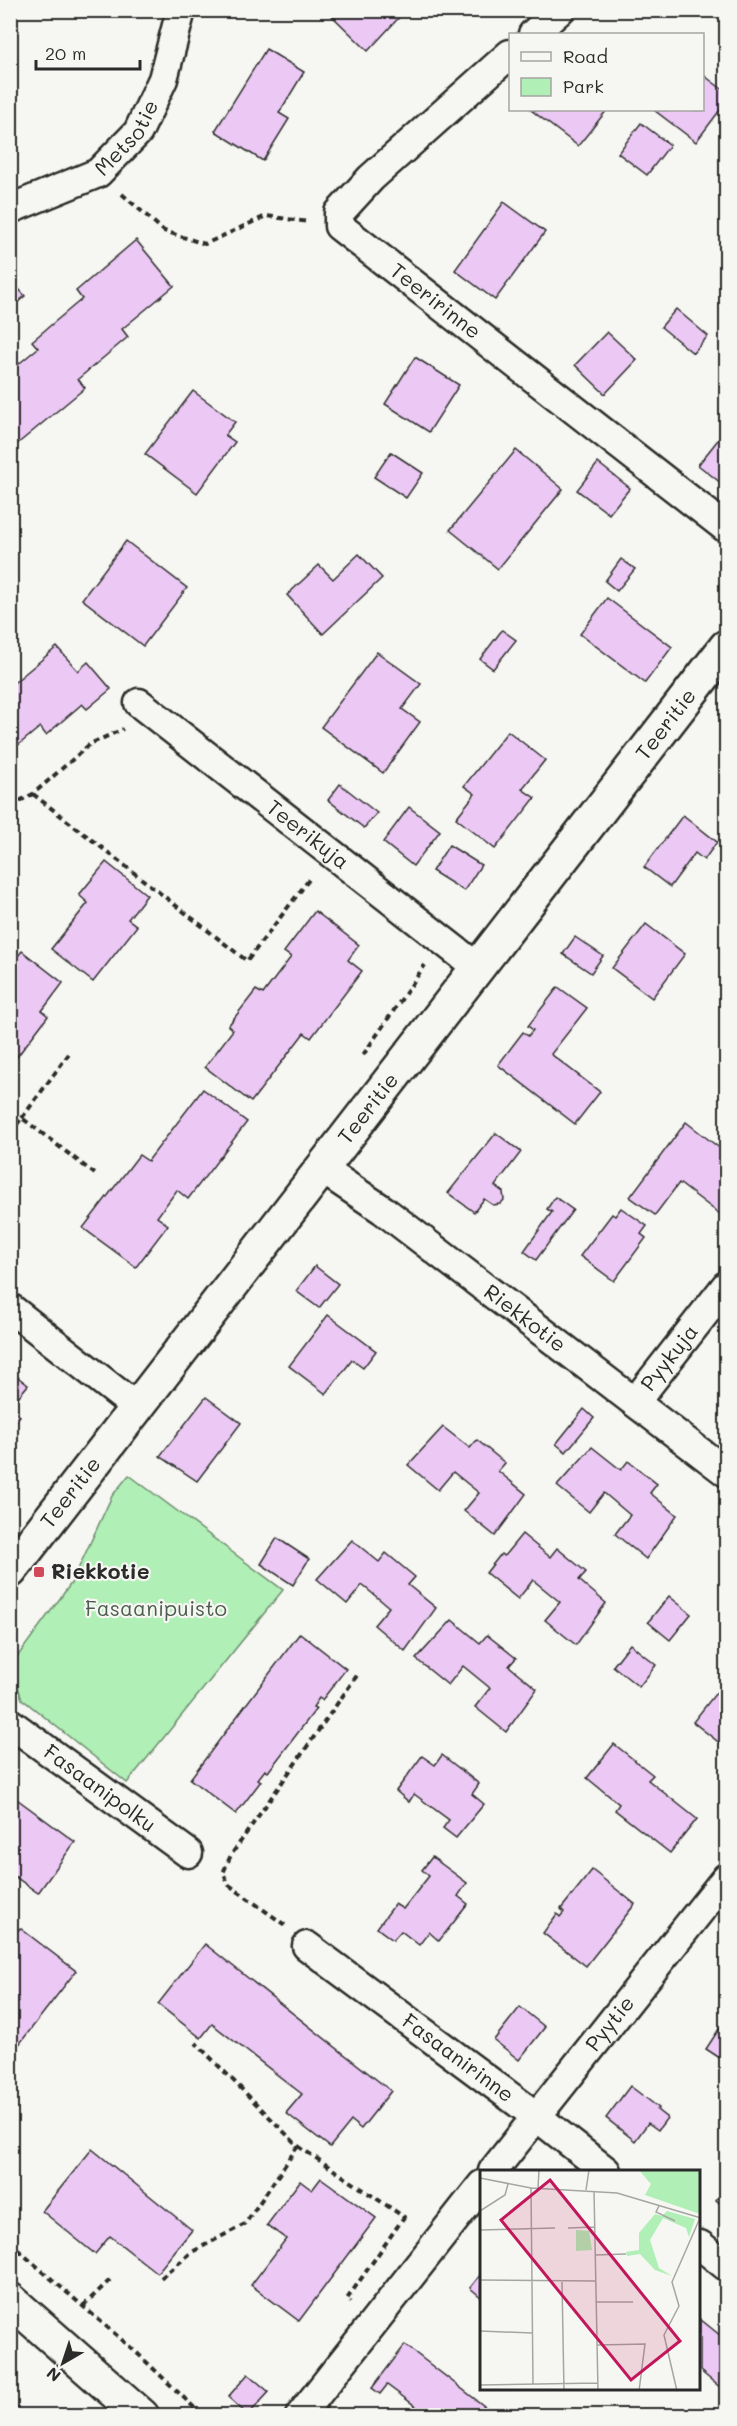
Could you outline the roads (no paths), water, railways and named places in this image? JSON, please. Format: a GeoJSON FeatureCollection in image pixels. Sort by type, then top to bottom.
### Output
{"type":"FeatureCollection","features":[{"type":"Feature","properties":{"kind":"street","name":"Metsotie"},"geometry":{"type":"LineString","coordinates":[[10,209],[98,173],[138,132],[163,79],[181,10]]}},
{"type":"Feature","properties":{"kind":"street"},"geometry":{"type":"LineString","coordinates":[[534,33],[560,10]]}},
{"type":"Feature","properties":{"kind":"street","name":"Teeririnne"},"geometry":{"type":"LineString","coordinates":[[509,55],[371,178],[339,213],[339,226],[726,528]]}},
{"type":"Feature","properties":{"kind":"street","name":"Teeritie"},"geometry":{"type":"LineString","coordinates":[[10,1571],[726,647]]}},
{"type":"Feature","properties":{"kind":"street","name":"Teerikuja"},"geometry":{"type":"LineString","coordinates":[[146,708],[478,968]]}},
{"type":"Feature","properties":{"kind":"street","name":"Riekkotie"},"geometry":{"type":"LineString","coordinates":[[322,1169],[383,1210],[726,1472]]}},
{"type":"Feature","properties":{"kind":"street","name":"Pyykuja"},"geometry":{"type":"LineString","coordinates":[[635,1402],[726,1286]]}},
{"type":"Feature","properties":{"kind":"street"},"geometry":{"type":"LineString","coordinates":[[10,1308],[137,1408]]}},
{"type":"Feature","properties":{"kind":"street","name":"Fasaanipolku"},"geometry":{"type":"LineString","coordinates":[[10,1723],[188,1853]]}},
{"type":"Feature","properties":{"kind":"street","name":"Pyytie"},"geometry":{"type":"LineString","coordinates":[[494,2170],[726,1878]]}},
{"type":"Feature","properties":{"kind":"street","name":"Fasaanirinne"},"geometry":{"type":"LineString","coordinates":[[307,1946],[536,2116],[605,2170]]}},
{"type":"Feature","properties":{"kind":"street"},"geometry":{"type":"LineString","coordinates":[[300,2415],[480,2188]]}},
{"type":"Feature","properties":{"kind":"street"},"geometry":{"type":"LineString","coordinates":[[701,2247],[726,2266]]}},
{"type":"Feature","properties":{"kind":"street"},"geometry":{"type":"LineString","coordinates":[[10,2300],[142,2415]]}},
{"type":"Feature","properties":{"kind":"place","name":"Riekkotie"},"geometry":{"type":"Point","coordinates":[39,1572]}},
{"type":"Feature","properties":{"kind":"park label","name":"Fasaanipuisto"},"geometry":{"type":"Point","coordinates":[156,1609]}}]}
